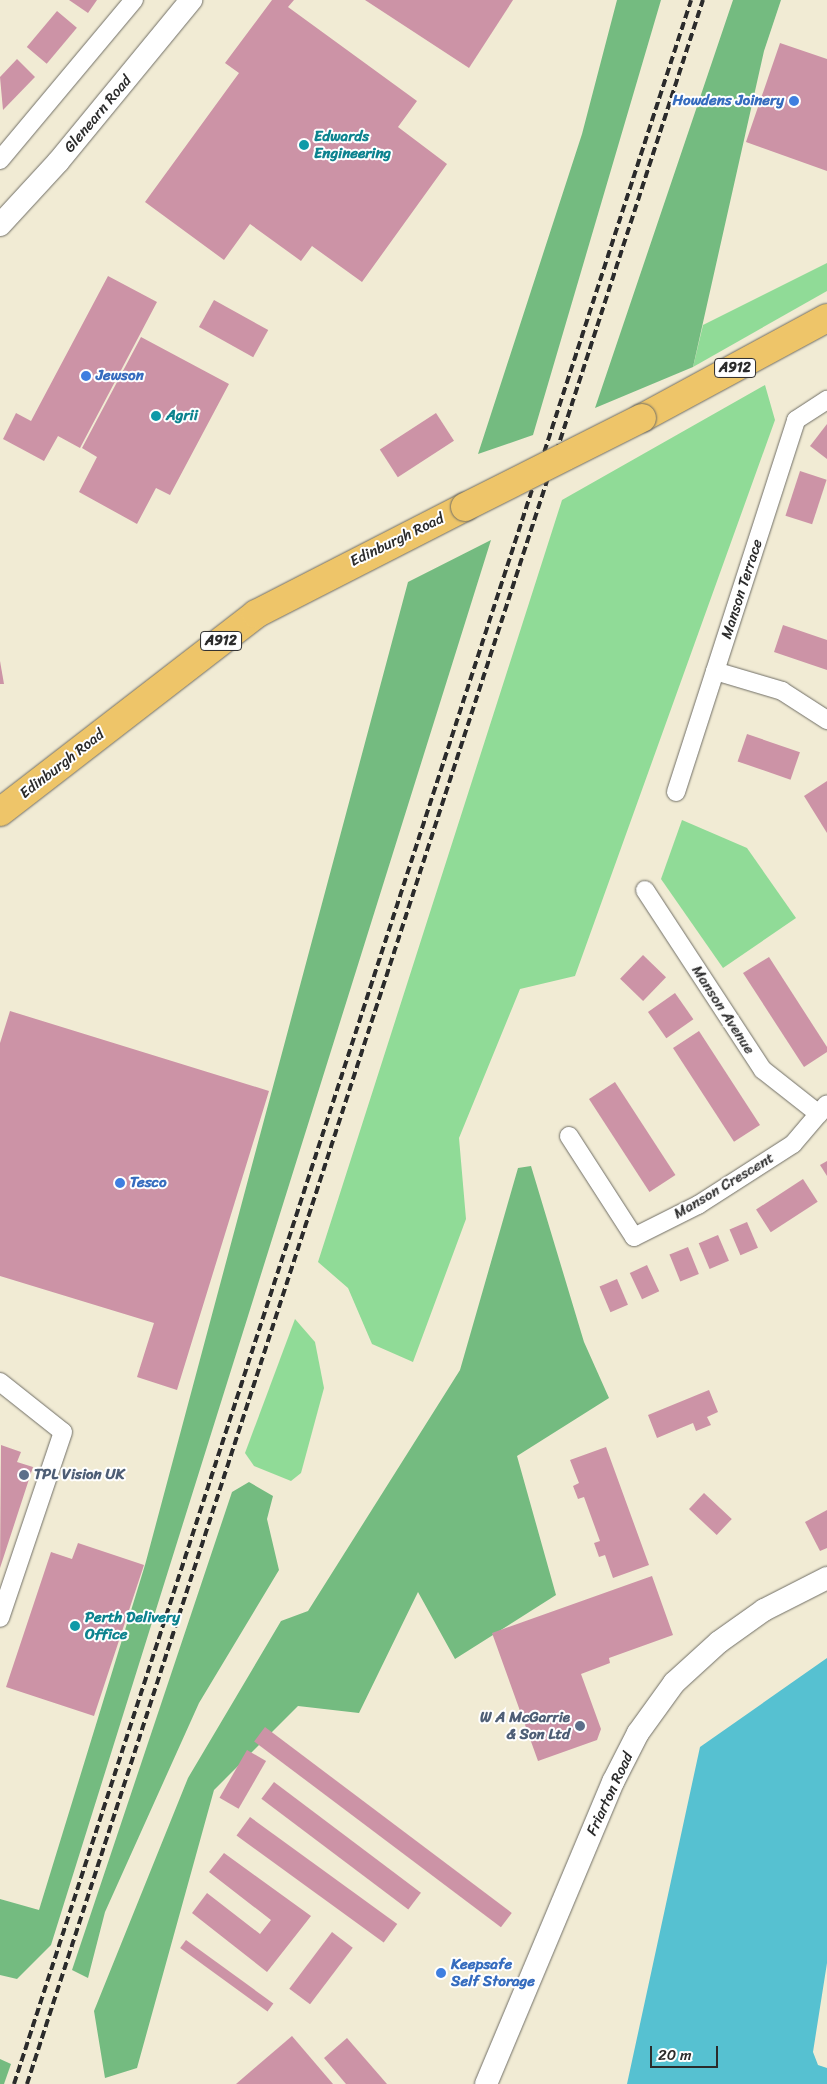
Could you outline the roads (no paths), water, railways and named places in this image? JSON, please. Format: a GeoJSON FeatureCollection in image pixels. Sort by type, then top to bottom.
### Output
{"type":"FeatureCollection","features":[{"type":"Feature","properties":{"kind":"main road","name":"Edinburgh Road"},"geometry":{"type":"LineString","coordinates":[[0,812],[256,614],[642,418],[827,318]]}},
{"type":"Feature","properties":{"kind":"street"},"geometry":{"type":"LineString","coordinates":[[0,160],[134,0]]}},
{"type":"Feature","properties":{"kind":"street","name":"Glenearn Road"},"geometry":{"type":"LineString","coordinates":[[0,225],[58,162],[191,0]]}},
{"type":"Feature","properties":{"kind":"street","name":"Manson Terrace"},"geometry":{"type":"LineString","coordinates":[[676,792],[796,420],[827,400]]}},
{"type":"Feature","properties":{"kind":"street"},"geometry":{"type":"LineString","coordinates":[[715,671],[782,691],[827,720]]}},
{"type":"Feature","properties":{"kind":"street","name":"Manson Avenue"},"geometry":{"type":"LineString","coordinates":[[645,890],[762,1070],[823,1109]]}},
{"type":"Feature","properties":{"kind":"street","name":"Manson Crescent"},"geometry":{"type":"LineString","coordinates":[[569,1136],[634,1237],[698,1205],[794,1144],[823,1109]]}},
{"type":"Feature","properties":{"kind":"street"},"geometry":{"type":"LineString","coordinates":[[0,1382],[63,1432],[0,1618]]}},
{"type":"Feature","properties":{"kind":"street","name":"Friarton Road"},"geometry":{"type":"LineString","coordinates":[[486,2084],[605,1800],[638,1733],[674,1684],[719,1642],[764,1610],[827,1578]]}},
{"type":"Feature","properties":{"kind":"water"},"geometry":{"type":"Polygon","coordinates":[[[827,1658],[827,1963],[813,2052],[818,2065],[827,2068],[827,2084],[627,2084],[700,1747],[827,1658]]]}},
{"type":"Feature","properties":{"kind":"railway"},"geometry":{"type":"LineString","coordinates":[[14,2084],[691,0]]}},
{"type":"Feature","properties":{"kind":"railway"},"geometry":{"type":"LineString","coordinates":[[27,2084],[703,0]]}},
{"type":"Feature","properties":{"kind":"place","name":"Howdens Joinery"},"geometry":{"type":"Point","coordinates":[794,101]}},
{"type":"Feature","properties":{"kind":"place","name":"Edwards Engineering"},"geometry":{"type":"Point","coordinates":[304,145]}},
{"type":"Feature","properties":{"kind":"place","name":"Jewson"},"geometry":{"type":"Point","coordinates":[86,376]}},
{"type":"Feature","properties":{"kind":"place","name":"Agrii"},"geometry":{"type":"Point","coordinates":[156,416]}},
{"type":"Feature","properties":{"kind":"place","name":"Tesco"},"geometry":{"type":"Point","coordinates":[120,1183]}},
{"type":"Feature","properties":{"kind":"place","name":"TPL Vision UK"},"geometry":{"type":"Point","coordinates":[24,1475]}},
{"type":"Feature","properties":{"kind":"place","name":"Perth Delivery Office"},"geometry":{"type":"Point","coordinates":[75,1626]}},
{"type":"Feature","properties":{"kind":"place","name":"W A McGarrie & Son Ltd"},"geometry":{"type":"Point","coordinates":[580,1726]}},
{"type":"Feature","properties":{"kind":"place","name":"Keepsafe Self Storage"},"geometry":{"type":"Point","coordinates":[441,1973]}}]}
